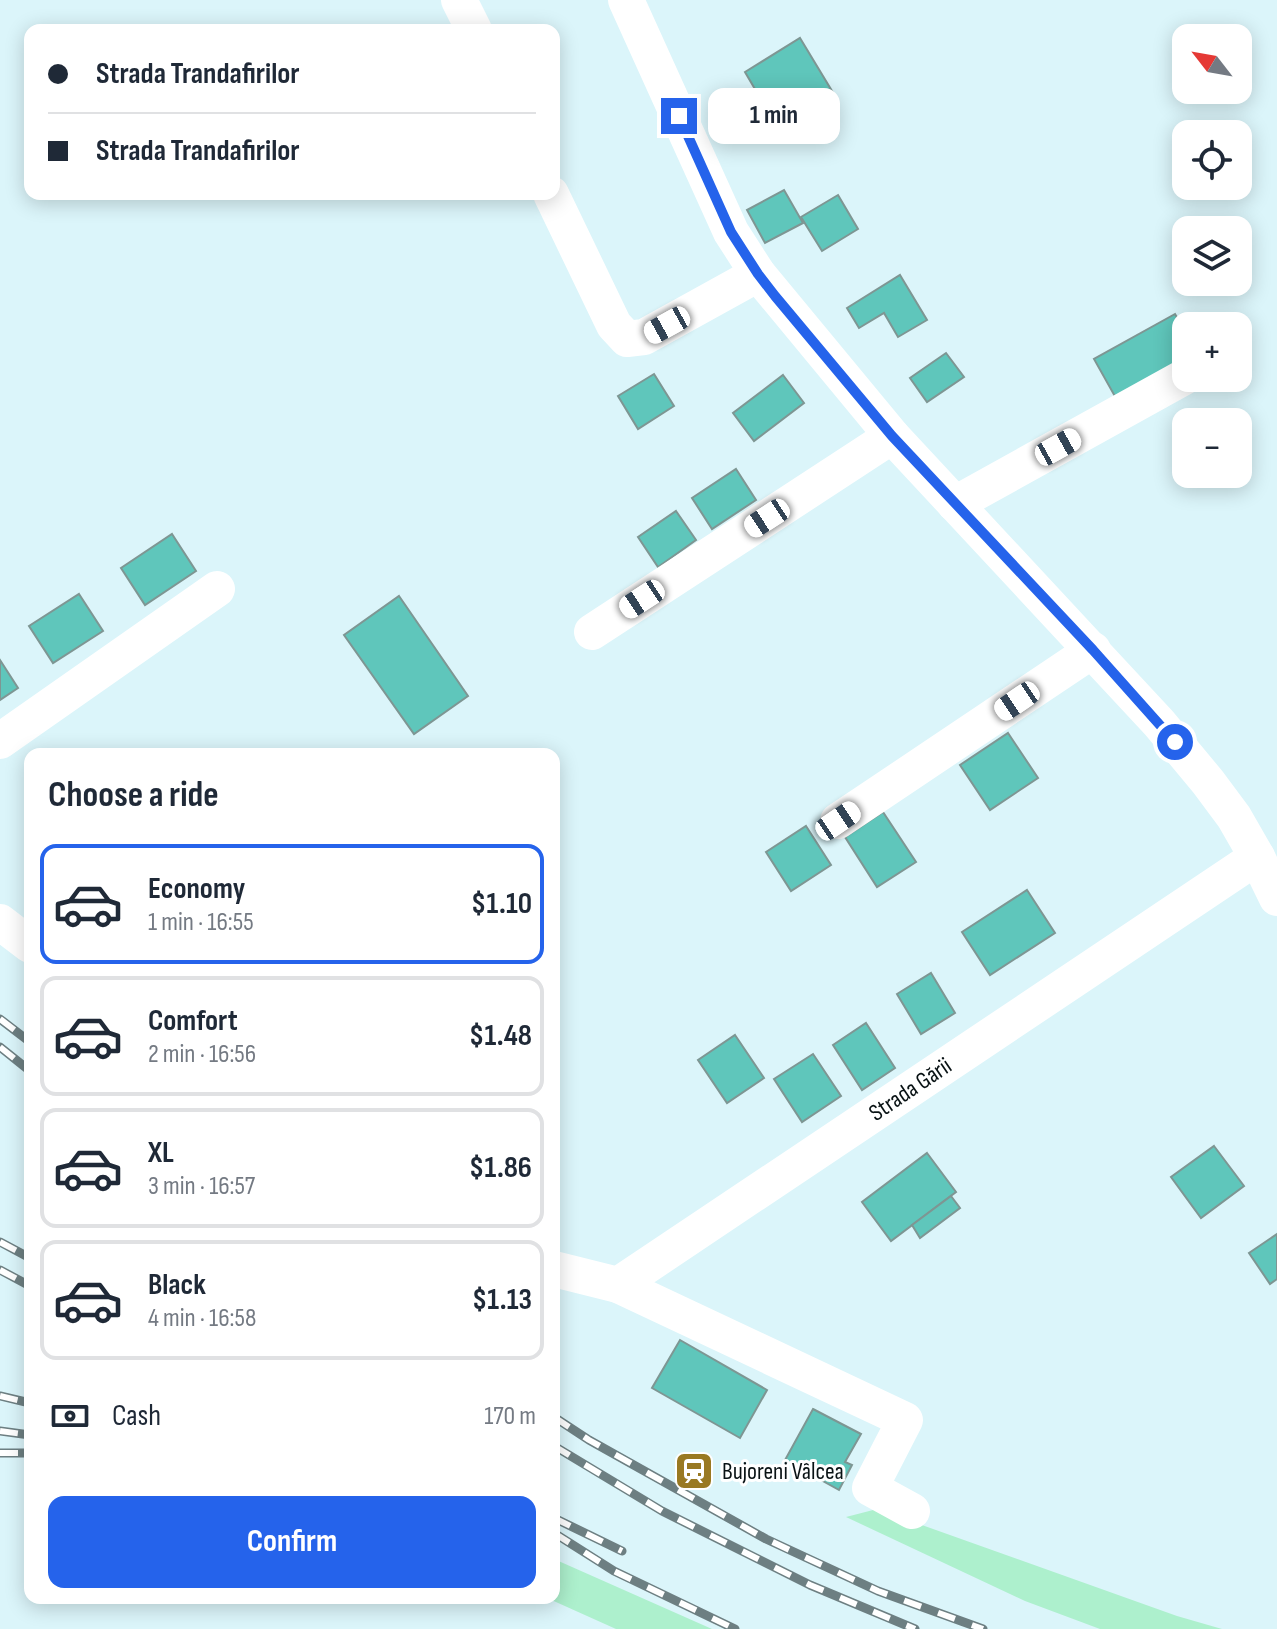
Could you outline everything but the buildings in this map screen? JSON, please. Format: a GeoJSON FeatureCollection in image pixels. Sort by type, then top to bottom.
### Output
{"type":"FeatureCollection","features":[{"type":"Feature","properties":{"kind":"street"},"geometry":{"type":"LineString","coordinates":[[459,0],[471,24]]}},
{"type":"Feature","properties":{"kind":"street"},"geometry":{"type":"LineString","coordinates":[[626,0],[731,232],[758,274],[892,436],[1159,723],[1234,817],[1277,898]]}},
{"type":"Feature","properties":{"kind":"street"},"geometry":{"type":"LineString","coordinates":[[554,200],[614,325],[627,339],[644,337],[758,274]]}},
{"type":"Feature","properties":{"kind":"street"},"geometry":{"type":"LineString","coordinates":[[955,504],[1172,384]]}},
{"type":"Feature","properties":{"kind":"street"},"geometry":{"type":"LineString","coordinates":[[592,632],[892,436]]}},
{"type":"Feature","properties":{"kind":"street"},"geometry":{"type":"LineString","coordinates":[[0,741],[217,589]]}},
{"type":"Feature","properties":{"kind":"street"},"geometry":{"type":"LineString","coordinates":[[838,821],[1093,650]]}},
{"type":"Feature","properties":{"kind":"street","name":"Strada Gării"},"geometry":{"type":"LineString","coordinates":[[618,1285],[1257,857]]}},
{"type":"Feature","properties":{"kind":"street"},"geometry":{"type":"LineString","coordinates":[[0,922],[24,940]]}},
{"type":"Feature","properties":{"kind":"street"},"geometry":{"type":"LineString","coordinates":[[560,1270],[618,1285],[905,1420],[870,1488],[912,1511]]}},
{"type":"Feature","properties":{"kind":"green space"},"geometry":{"type":"Polygon","coordinates":[[[877,1509],[1177,1616],[1222,1629],[1100,1629],[1025,1601],[846,1517],[877,1509]]]}},
{"type":"Feature","properties":{"kind":"green space"},"geometry":{"type":"Polygon","coordinates":[[[560,1562],[712,1629],[616,1629],[560,1604],[560,1562]]]}},
{"type":"Feature","properties":{"kind":"railway"},"geometry":{"type":"LineString","coordinates":[[0,1019],[24,1037]]}},
{"type":"Feature","properties":{"kind":"railway"},"geometry":{"type":"LineString","coordinates":[[0,1047],[24,1066]]}},
{"type":"Feature","properties":{"kind":"railway"},"geometry":{"type":"LineString","coordinates":[[0,1242],[24,1255]]}},
{"type":"Feature","properties":{"kind":"railway"},"geometry":{"type":"LineString","coordinates":[[0,1270],[24,1283]]}},
{"type":"Feature","properties":{"kind":"railway"},"geometry":{"type":"LineString","coordinates":[[0,1396],[24,1402]]}},
{"type":"Feature","properties":{"kind":"railway"},"geometry":{"type":"LineString","coordinates":[[560,1421],[766,1539],[878,1591],[983,1629]]}},
{"type":"Feature","properties":{"kind":"railway"},"geometry":{"type":"LineString","coordinates":[[0,1431],[24,1434]]}},
{"type":"Feature","properties":{"kind":"railway"},"geometry":{"type":"LineString","coordinates":[[560,1450],[662,1511],[810,1585],[915,1629]]}},
{"type":"Feature","properties":{"kind":"railway"},"geometry":{"type":"LineString","coordinates":[[0,1453],[24,1453]]}},
{"type":"Feature","properties":{"kind":"railway"},"geometry":{"type":"LineString","coordinates":[[560,1521],[622,1551]]}},
{"type":"Feature","properties":{"kind":"railway"},"geometry":{"type":"LineString","coordinates":[[560,1537],[614,1571],[735,1629]]}},
{"type":"Feature","properties":{"kind":"place","name":"Bujoreni Vâlcea"},"geometry":{"type":"Point","coordinates":[694,1471]}},
{"type":"Feature","properties":{"kind":"route"},"geometry":{"type":"LineString","coordinates":[[679,116],[731,232],[775,296],[892,436],[1175,742]]}}]}
